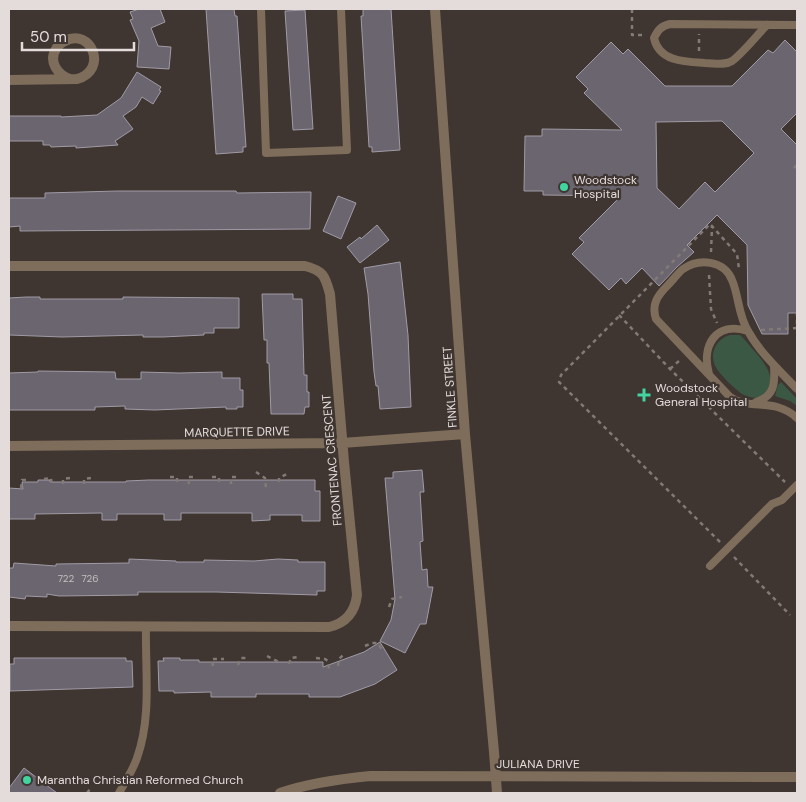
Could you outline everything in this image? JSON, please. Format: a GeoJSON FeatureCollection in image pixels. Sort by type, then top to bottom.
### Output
{"type":"FeatureCollection","features":[{"type":"Feature","properties":{"kind":"street","name":"FINKLE STREET"},"geometry":{"type":"LineString","coordinates":[[435,9],[465,434],[494,752],[496,793]]}},
{"type":"Feature","properties":{"kind":"street"},"geometry":{"type":"LineString","coordinates":[[9,80],[70,79],[82,78],[88,74],[94,64],[94,57],[88,43],[77,38],[60,44],[54,56],[55,67],[59,73],[70,79]]}},
{"type":"Feature","properties":{"kind":"street","name":"FRONTENAC CRESCENT"},"geometry":{"type":"LineString","coordinates":[[9,266],[305,266],[325,276],[330,294],[357,595],[356,604],[349,617],[337,625],[329,626],[9,626]]}},
{"type":"Feature","properties":{"kind":"street","name":"MARQUETTE DRIVE"},"geometry":{"type":"LineString","coordinates":[[9,446],[342,443],[465,434]]}},
{"type":"Feature","properties":{"kind":"street","name":"JULIANA DRIVE"},"geometry":{"type":"LineString","coordinates":[[280,793],[297,787],[333,780],[370,776],[797,777]]}},
{"type":"Feature","properties":{"kind":"lane"},"geometry":{"type":"LineString","coordinates":[[261,9],[266,153],[347,150],[340,9]]}},
{"type":"Feature","properties":{"kind":"lane"},"geometry":{"type":"LineString","coordinates":[[767,25],[734,60],[724,64],[682,62],[667,56],[658,48],[654,38],[659,29],[670,24],[797,25]]}},
{"type":"Feature","properties":{"kind":"lane"},"geometry":{"type":"LineString","coordinates":[[797,389],[774,366],[748,331],[741,317],[730,276],[720,266],[701,261],[683,269],[658,295],[653,311],[656,319],[723,390],[737,401],[780,407],[790,411],[797,418]]}},
{"type":"Feature","properties":{"kind":"lane"},"geometry":{"type":"LineString","coordinates":[[709,374],[707,352],[713,338],[725,329],[734,327],[748,331]]}},
{"type":"Feature","properties":{"kind":"lane"},"geometry":{"type":"LineString","coordinates":[[754,403],[763,400],[771,392],[774,366]]}},
{"type":"Feature","properties":{"kind":"lane"},"geometry":{"type":"LineString","coordinates":[[710,566],[772,504],[782,500],[795,487]]}},
{"type":"Feature","properties":{"kind":"lane"},"geometry":{"type":"LineString","coordinates":[[119,793],[137,758],[144,727],[147,708],[146,626]]}},
{"type":"Feature","properties":{"kind":"path"},"geometry":{"type":"LineString","coordinates":[[698,62],[699,24]]}},
{"type":"Feature","properties":{"kind":"path"},"geometry":{"type":"LineString","coordinates":[[794,168],[797,165]]}},
{"type":"Feature","properties":{"kind":"path"},"geometry":{"type":"LineString","coordinates":[[740,277],[737,254],[710,224],[561,375],[559,382],[790,615]]}},
{"type":"Feature","properties":{"kind":"path"},"geometry":{"type":"LineString","coordinates":[[712,227],[710,262],[711,310],[717,323],[712,329]]}},
{"type":"Feature","properties":{"kind":"path"},"geometry":{"type":"LineString","coordinates":[[761,330],[797,328],[797,309]]}},
{"type":"Feature","properties":{"kind":"path"},"geometry":{"type":"LineString","coordinates":[[619,315],[670,369],[795,487]]}},
{"type":"Feature","properties":{"kind":"path"},"geometry":{"type":"LineString","coordinates":[[670,369],[689,352]]}},
{"type":"Feature","properties":{"kind":"path"},"geometry":{"type":"LineString","coordinates":[[256,472],[265,478],[266,489]]}},
{"type":"Feature","properties":{"kind":"path"},"geometry":{"type":"LineString","coordinates":[[279,482],[279,478],[286,474]]}},
{"type":"Feature","properties":{"kind":"path"},"geometry":{"type":"LineString","coordinates":[[170,477],[177,477],[177,484]]}},
{"type":"Feature","properties":{"kind":"path"},"geometry":{"type":"LineString","coordinates":[[189,484],[188,477],[196,477]]}},
{"type":"Feature","properties":{"kind":"path"},"geometry":{"type":"LineString","coordinates":[[212,477],[219,477],[219,483]]}},
{"type":"Feature","properties":{"kind":"path"},"geometry":{"type":"LineString","coordinates":[[231,484],[231,478],[238,477]]}},
{"type":"Feature","properties":{"kind":"path"},"geometry":{"type":"LineString","coordinates":[[44,479],[51,478],[52,486]]}},
{"type":"Feature","properties":{"kind":"path"},"geometry":{"type":"LineString","coordinates":[[63,484],[63,479],[70,478]]}},
{"type":"Feature","properties":{"kind":"path"},"geometry":{"type":"LineString","coordinates":[[84,484],[84,478],[91,478]]}},
{"type":"Feature","properties":{"kind":"path"},"geometry":{"type":"LineString","coordinates":[[22,488],[22,480],[28,480]]}},
{"type":"Feature","properties":{"kind":"path"},"geometry":{"type":"LineString","coordinates":[[389,607],[392,599],[402,597]]}},
{"type":"Feature","properties":{"kind":"path"},"geometry":{"type":"LineString","coordinates":[[365,646],[375,643],[382,650]]}},
{"type":"Feature","properties":{"kind":"path"},"geometry":{"type":"LineString","coordinates":[[338,666],[339,659],[345,654]]}},
{"type":"Feature","properties":{"kind":"path"},"geometry":{"type":"LineString","coordinates":[[267,656],[276,661],[277,664]]}},
{"type":"Feature","properties":{"kind":"path"},"geometry":{"type":"LineString","coordinates":[[290,664],[290,658],[298,657]]}},
{"type":"Feature","properties":{"kind":"path"},"geometry":{"type":"LineString","coordinates":[[238,665],[241,658],[248,658]]}},
{"type":"Feature","properties":{"kind":"path"},"geometry":{"type":"LineString","coordinates":[[316,658],[328,661],[328,670]]}},
{"type":"Feature","properties":{"kind":"path"},"geometry":{"type":"LineString","coordinates":[[212,666],[212,659],[224,659]]}},
{"type":"Feature","properties":{"kind":"path"},"geometry":{"type":"LineString","coordinates":[[87,793],[91,788]]}},
{"type":"Feature","properties":{"kind":"green space"},"geometry":{"type":"Polygon","coordinates":[[[730,335],[740,335],[769,372],[769,387],[763,396],[754,398],[742,394],[722,376],[714,364],[714,349],[720,340],[730,335]]]}},
{"type":"Feature","properties":{"kind":"green space"},"geometry":{"type":"Polygon","coordinates":[[[781,382],[797,399],[797,406],[790,401],[775,396],[778,385],[781,382]]]}},
{"type":"Feature","properties":{"kind":"building"},"geometry":{"type":"Polygon","coordinates":[[[139,9],[160,9],[165,22],[151,28],[158,46],[171,47],[169,69],[137,67],[139,41],[130,20],[133,19],[130,12],[139,9]]]}},
{"type":"Feature","properties":{"kind":"building"},"geometry":{"type":"Polygon","coordinates":[[[206,9],[234,9],[235,16],[237,16],[246,147],[243,147],[243,152],[216,154],[206,9]]]}},
{"type":"Feature","properties":{"kind":"building"},"geometry":{"type":"Polygon","coordinates":[[[363,9],[391,9],[400,150],[372,152],[372,147],[369,147],[361,16],[363,16],[363,9]]]}},
{"type":"Feature","properties":{"kind":"building"},"geometry":{"type":"Polygon","coordinates":[[[305,10],[313,129],[293,130],[285,11],[305,10]]]}},
{"type":"Feature","properties":{"kind":"building","name":"Woodstock Hospital"},"geometry":{"type":"Polygon","coordinates":[[[785,40],[797,52],[797,113],[781,129],[797,145],[797,313],[788,313],[788,334],[762,334],[748,305],[747,245],[717,215],[687,245],[694,252],[659,286],[642,268],[626,284],[621,278],[609,290],[572,254],[584,242],[579,238],[621,196],[543,195],[543,191],[524,191],[525,136],[542,136],[542,129],[622,130],[584,93],[588,89],[576,77],[611,42],[623,54],[628,49],[665,86],[732,86],[768,50],[773,53],[785,40]],[[722,121],[656,122],[657,188],[679,209],[705,182],[715,192],[754,153],[722,121]]]}},
{"type":"Feature","properties":{"kind":"building"},"geometry":{"type":"Polygon","coordinates":[[[137,72],[161,87],[159,90],[161,91],[153,104],[142,97],[136,107],[123,116],[133,129],[115,141],[118,145],[76,148],[76,146],[51,147],[50,145],[43,145],[43,141],[9,141],[9,116],[61,117],[97,115],[121,98],[137,72]]]}},
{"type":"Feature","properties":{"kind":"building"},"geometry":{"type":"Polygon","coordinates":[[[117,191],[311,192],[310,229],[20,231],[20,226],[9,227],[9,198],[45,198],[45,193],[117,191]]]}},
{"type":"Feature","properties":{"kind":"building"},"geometry":{"type":"Polygon","coordinates":[[[338,196],[356,203],[341,239],[323,231],[338,196]]]}},
{"type":"Feature","properties":{"kind":"building"},"geometry":{"type":"Polygon","coordinates":[[[377,225],[389,240],[360,263],[347,247],[360,237],[361,239],[377,225]]]}},
{"type":"Feature","properties":{"kind":"building"},"geometry":{"type":"Polygon","coordinates":[[[400,262],[408,335],[411,407],[380,409],[378,386],[376,386],[374,372],[364,268],[400,262]]]}},
{"type":"Feature","properties":{"kind":"building"},"geometry":{"type":"Polygon","coordinates":[[[262,294],[293,294],[293,299],[302,299],[304,375],[307,375],[307,392],[309,392],[309,407],[305,407],[304,414],[271,414],[269,363],[267,363],[267,340],[264,340],[262,294]]]}},
{"type":"Feature","properties":{"kind":"building"},"geometry":{"type":"Polygon","coordinates":[[[40,297],[40,299],[123,299],[123,297],[239,298],[239,328],[214,328],[214,333],[204,333],[204,335],[163,337],[143,337],[143,335],[62,337],[9,335],[9,298],[40,297]]]}},
{"type":"Feature","properties":{"kind":"building"},"geometry":{"type":"Polygon","coordinates":[[[38,371],[115,372],[116,379],[141,379],[141,372],[222,372],[222,378],[240,378],[240,390],[243,390],[243,407],[237,407],[237,409],[226,409],[226,407],[155,410],[125,409],[125,406],[95,407],[95,410],[9,410],[9,373],[38,371]]]}},
{"type":"Feature","properties":{"kind":"building"},"geometry":{"type":"Polygon","coordinates":[[[422,470],[424,492],[420,492],[423,541],[420,542],[422,570],[427,569],[428,587],[433,587],[426,624],[420,624],[405,653],[380,641],[391,620],[395,599],[385,478],[393,478],[393,472],[422,470]]]}},
{"type":"Feature","properties":{"kind":"building"},"geometry":{"type":"Polygon","coordinates":[[[38,480],[50,480],[50,482],[126,482],[149,480],[315,480],[315,491],[320,491],[320,521],[302,521],[302,515],[270,515],[270,520],[252,521],[252,513],[181,513],[181,520],[164,520],[164,514],[117,514],[117,520],[102,520],[102,513],[35,514],[35,519],[9,519],[9,488],[23,489],[22,482],[38,482],[38,480]]]}},
{"type":"Feature","properties":{"kind":"building"},"geometry":{"type":"Polygon","coordinates":[[[129,559],[204,562],[204,560],[254,561],[278,559],[298,560],[298,562],[325,562],[325,591],[317,591],[317,595],[138,592],[138,595],[59,596],[47,594],[47,597],[26,596],[25,599],[9,597],[9,568],[13,568],[14,563],[56,566],[56,564],[129,563],[129,559]]]}},
{"type":"Feature","properties":{"kind":"building"},"geometry":{"type":"Polygon","coordinates":[[[380,642],[397,670],[375,684],[340,697],[309,697],[309,694],[256,694],[256,697],[211,697],[211,692],[174,693],[174,691],[159,691],[158,661],[164,661],[163,658],[199,660],[199,662],[323,662],[323,667],[364,652],[380,642]]]}},
{"type":"Feature","properties":{"kind":"building"},"geometry":{"type":"Polygon","coordinates":[[[14,658],[126,658],[126,661],[132,661],[133,687],[10,691],[10,664],[14,664],[14,658]]]}},
{"type":"Feature","properties":{"kind":"building","name":"Marantha Christian Reformed Church"},"geometry":{"type":"Polygon","coordinates":[[[24,768],[57,793],[9,793],[9,788],[24,768]]]}},
{"type":"Feature","properties":{"kind":"place","name":"Woodstock Hospital"},"geometry":{"type":"Point","coordinates":[564,187]}},
{"type":"Feature","properties":{"kind":"place","name":"Woodstock General Hospital"},"geometry":{"type":"Point","coordinates":[644,395]}},
{"type":"Feature","properties":{"kind":"place","name":"Marantha Christian Reformed Church"},"geometry":{"type":"Point","coordinates":[27,780]}}]}
